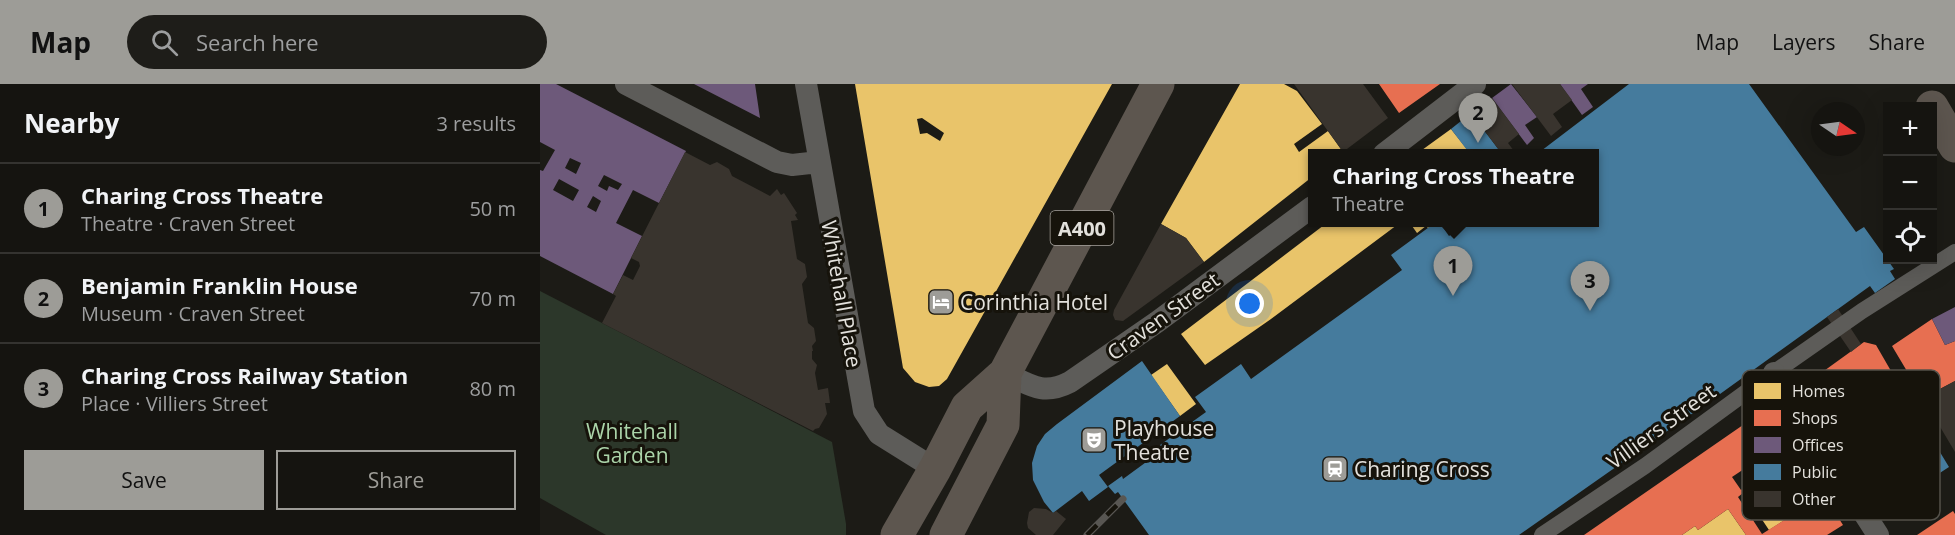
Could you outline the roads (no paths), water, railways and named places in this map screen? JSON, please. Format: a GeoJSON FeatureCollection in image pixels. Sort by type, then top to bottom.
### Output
{"type":"FeatureCollection","features":[{"type":"Feature","properties":{"kind":"main road","name":"A400"},"geometry":{"type":"LineString","coordinates":[[897,535],[967,407],[1005,373],[1158,84]]}},
{"type":"Feature","properties":{"kind":"main road"},"geometry":{"type":"LineString","coordinates":[[1919,84],[1929,102]]}},
{"type":"Feature","properties":{"kind":"main road"},"geometry":{"type":"LineString","coordinates":[[1937,115],[1955,146]]}},
{"type":"Feature","properties":{"kind":"main road","name":"A400"},"geometry":{"type":"LineString","coordinates":[[946,535],[1003,425],[1005,373]]}},
{"type":"Feature","properties":{"kind":"main road"},"geometry":{"type":"LineString","coordinates":[[935,469],[962,505]]}},
{"type":"Feature","properties":{"kind":"street"},"geometry":{"type":"LineString","coordinates":[[626,84],[777,162],[792,165],[819,162]]}},
{"type":"Feature","properties":{"kind":"street","name":"Whitehall Place"},"geometry":{"type":"LineString","coordinates":[[806,84],[864,411],[879,434],[935,469]]}},
{"type":"Feature","properties":{"kind":"street"},"geometry":{"type":"LineString","coordinates":[[1389,149],[1475,84]]}},
{"type":"Feature","properties":{"kind":"street","name":"Craven Street"},"geometry":{"type":"LineString","coordinates":[[1005,373],[1031,386],[1046,390],[1058,389],[1157,322],[1308,210]]}},
{"type":"Feature","properties":{"kind":"street","name":"Villiers Street"},"geometry":{"type":"LineString","coordinates":[[1778,370],[1862,311],[1955,252]]}},
{"type":"Feature","properties":{"kind":"street","name":"Villiers Street"},"geometry":{"type":"LineString","coordinates":[[1542,535],[1645,466],[1742,396]]}},
{"type":"Feature","properties":{"kind":"street"},"geometry":{"type":"LineString","coordinates":[[1868,520],[1878,535]]}},
{"type":"Feature","properties":{"kind":"railway"},"geometry":{"type":"LineString","coordinates":[[1087,535],[1123,499]]}},
{"type":"Feature","properties":{"kind":"place","name":"Benjamin Franklin House"},"geometry":{"type":"Point","coordinates":[1478,143]}},
{"type":"Feature","properties":{"kind":"place","name":"Charing Cross Theatre"},"geometry":{"type":"Point","coordinates":[1453,296]}},
{"type":"Feature","properties":{"kind":"place","name":"Corinthia Hotel"},"geometry":{"type":"Point","coordinates":[941,302]}},
{"type":"Feature","properties":{"kind":"place","name":"Charing Cross Railway Station"},"geometry":{"type":"Point","coordinates":[1590,311]}},
{"type":"Feature","properties":{"kind":"place","name":"Playhouse Theatre"},"geometry":{"type":"Point","coordinates":[1094,440]}},
{"type":"Feature","properties":{"kind":"place","name":"Charing Cross"},"geometry":{"type":"Point","coordinates":[1335,469]}},
{"type":"Feature","properties":{"kind":"park label","name":"Whitehall Garden"},"geometry":{"type":"Point","coordinates":[632,443]}}]}
